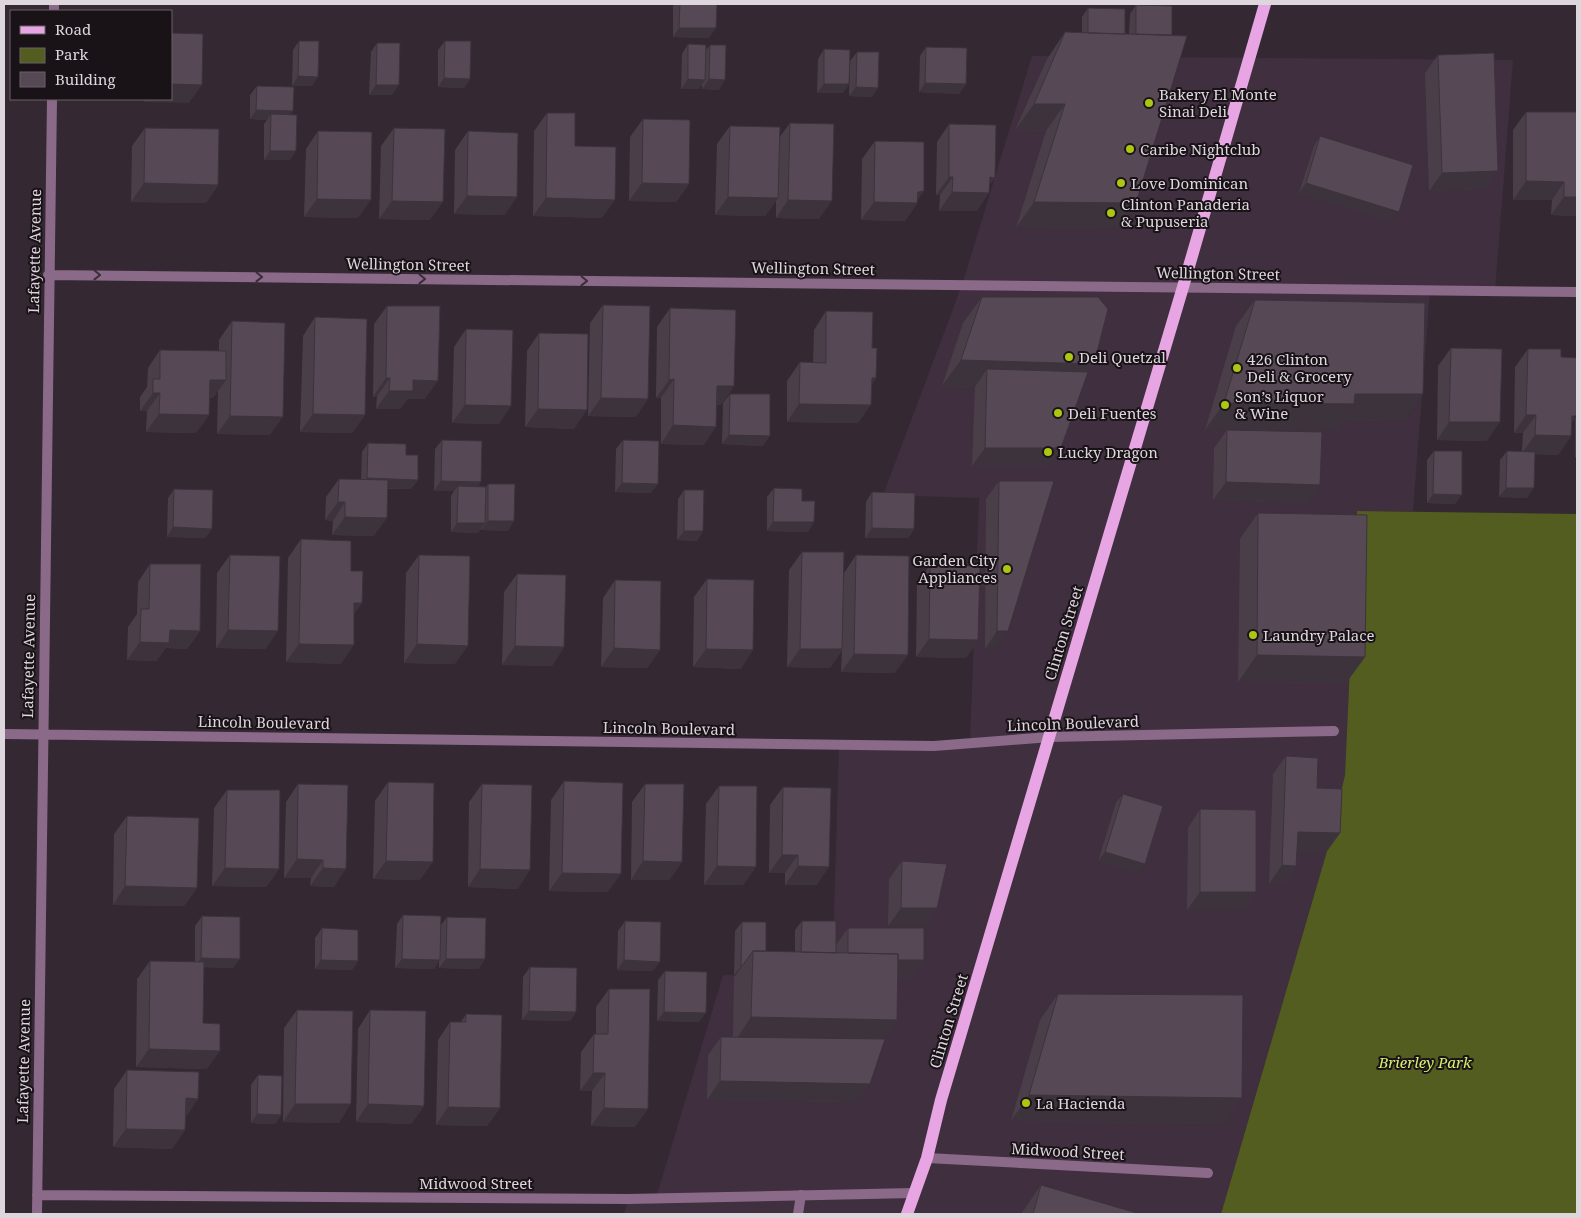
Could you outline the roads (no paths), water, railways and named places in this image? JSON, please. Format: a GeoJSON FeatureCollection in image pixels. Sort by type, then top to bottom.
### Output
{"type":"FeatureCollection","features":[{"type":"Feature","properties":{"kind":"main road","name":"Clinton Street"},"geometry":{"type":"LineString","coordinates":[[907,1214],[927,1158],[941,1100],[1183,287],[1264,4]]}},
{"type":"Feature","properties":{"kind":"street","name":"Lafayette Avenue"},"geometry":{"type":"LineString","coordinates":[[36,1214],[52,100]]}},
{"type":"Feature","properties":{"kind":"street","name":"Wellington Street"},"geometry":{"type":"LineString","coordinates":[[48,275],[1577,292]]}},
{"type":"Feature","properties":{"kind":"street","name":"Lincoln Boulevard"},"geometry":{"type":"LineString","coordinates":[[4,734],[934,746],[1050,737],[1334,731]]}},
{"type":"Feature","properties":{"kind":"street","name":"Midwood Street"},"geometry":{"type":"LineString","coordinates":[[927,1158],[1208,1174]]}},
{"type":"Feature","properties":{"kind":"street","name":"Midwood Street"},"geometry":{"type":"LineString","coordinates":[[37,1195],[618,1199],[914,1192]]}},
{"type":"Feature","properties":{"kind":"street"},"geometry":{"type":"LineString","coordinates":[[798,1214],[801,1195]]}},
{"type":"Feature","properties":{"kind":"place","name":"Bakery El Monte Sinai Deli"},"geometry":{"type":"Point","coordinates":[1149,103]}},
{"type":"Feature","properties":{"kind":"place","name":"Caribe Nightclub"},"geometry":{"type":"Point","coordinates":[1130,149]}},
{"type":"Feature","properties":{"kind":"place","name":"Love Dominican"},"geometry":{"type":"Point","coordinates":[1121,183]}},
{"type":"Feature","properties":{"kind":"place","name":"Clinton Panaderia & Pupuseria"},"geometry":{"type":"Point","coordinates":[1111,213]}},
{"type":"Feature","properties":{"kind":"place","name":"Deli Quetzal"},"geometry":{"type":"Point","coordinates":[1069,357]}},
{"type":"Feature","properties":{"kind":"place","name":"426 Clinton Deli & Grocery"},"geometry":{"type":"Point","coordinates":[1237,368]}},
{"type":"Feature","properties":{"kind":"place","name":"Son’s Liquor & Wine"},"geometry":{"type":"Point","coordinates":[1225,405]}},
{"type":"Feature","properties":{"kind":"place","name":"Deli Fuentes"},"geometry":{"type":"Point","coordinates":[1058,413]}},
{"type":"Feature","properties":{"kind":"place","name":"Lucky Dragon"},"geometry":{"type":"Point","coordinates":[1048,452]}},
{"type":"Feature","properties":{"kind":"place","name":"Garden City Appliances"},"geometry":{"type":"Point","coordinates":[1007,569]}},
{"type":"Feature","properties":{"kind":"place","name":"Laundry Palace"},"geometry":{"type":"Point","coordinates":[1253,635]}},
{"type":"Feature","properties":{"kind":"place","name":"La Hacienda"},"geometry":{"type":"Point","coordinates":[1026,1103]}},
{"type":"Feature","properties":{"kind":"park label","name":"Brierley Park"},"geometry":{"type":"Point","coordinates":[1425,1062]}}]}
